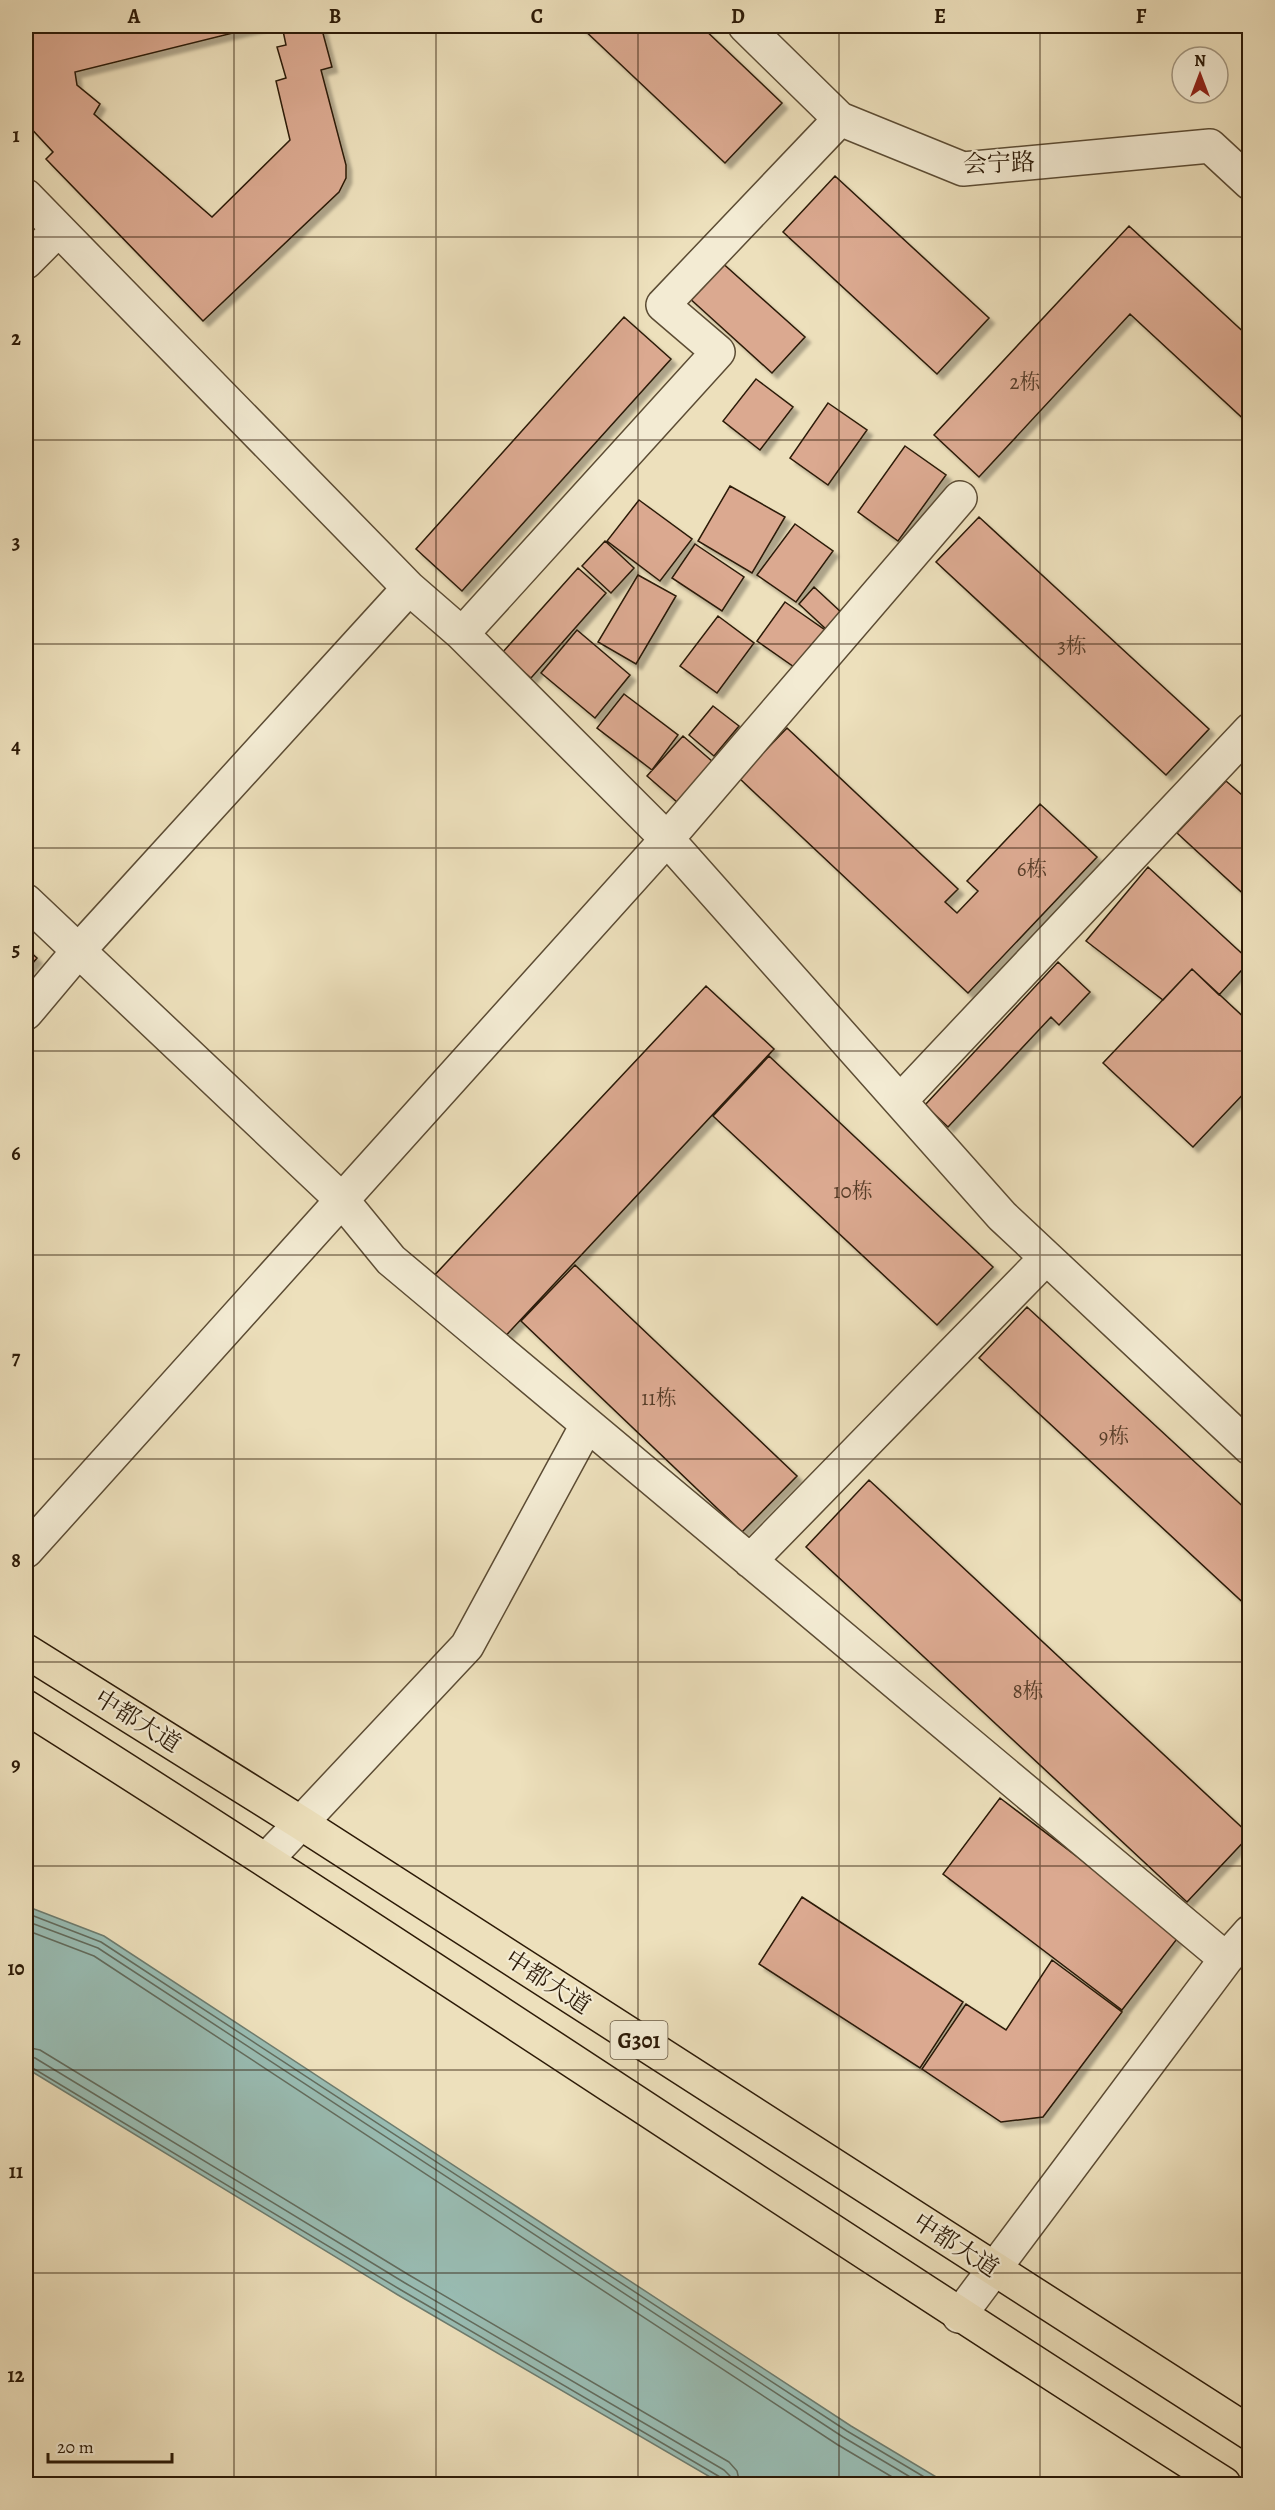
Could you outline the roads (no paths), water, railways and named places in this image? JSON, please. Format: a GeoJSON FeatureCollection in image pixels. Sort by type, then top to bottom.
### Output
{"type":"FeatureCollection","features":[{"type":"Feature","properties":{"kind":"highway","name":"中都大道"},"geometry":{"type":"LineString","coordinates":[[26,1651],[301,1823],[1250,2433]]}},
{"type":"Feature","properties":{"kind":"highway","name":"中都大道"},"geometry":{"type":"LineString","coordinates":[[26,1707],[267,1859],[959,2316],[1224,2484]]}},
{"type":"Feature","properties":{"kind":"street","name":"会宁路"},"geometry":{"type":"LineString","coordinates":[[745,26],[840,119],[963,169],[1210,146],[1250,183]]}},
{"type":"Feature","properties":{"kind":"street"},"geometry":{"type":"LineString","coordinates":[[462,634],[718,352],[663,305],[840,119]]}},
{"type":"Feature","properties":{"kind":"street"},"geometry":{"type":"LineString","coordinates":[[26,196],[409,588],[462,634],[667,839],[1002,1216],[1250,1448]]}},
{"type":"Feature","properties":{"kind":"street"},"geometry":{"type":"LineString","coordinates":[[26,262],[58,230]]}},
{"type":"Feature","properties":{"kind":"street"},"geometry":{"type":"LineString","coordinates":[[26,1551],[667,839],[960,498]]}},
{"type":"Feature","properties":{"kind":"street"},"geometry":{"type":"LineString","coordinates":[[26,1013],[79,950],[409,588]]}},
{"type":"Feature","properties":{"kind":"street"},"geometry":{"type":"LineString","coordinates":[[900,1101],[1250,730]]}},
{"type":"Feature","properties":{"kind":"street"},"geometry":{"type":"LineString","coordinates":[[26,901],[341,1199],[391,1260],[1226,1959]]}},
{"type":"Feature","properties":{"kind":"street"},"geometry":{"type":"LineString","coordinates":[[750,1561],[1046,1258]]}},
{"type":"Feature","properties":{"kind":"street"},"geometry":{"type":"LineString","coordinates":[[267,1859],[466,1646],[587,1425]]}},
{"type":"Feature","properties":{"kind":"street"},"geometry":{"type":"LineString","coordinates":[[959,2316],[1226,1959],[1250,1932]]}},
{"type":"Feature","properties":{"kind":"water"},"geometry":{"type":"Polygon","coordinates":[[[26,1906],[104,1936],[851,2426],[948,2484],[722,2484],[398,2295],[26,2068],[26,1906]]]}}]}
